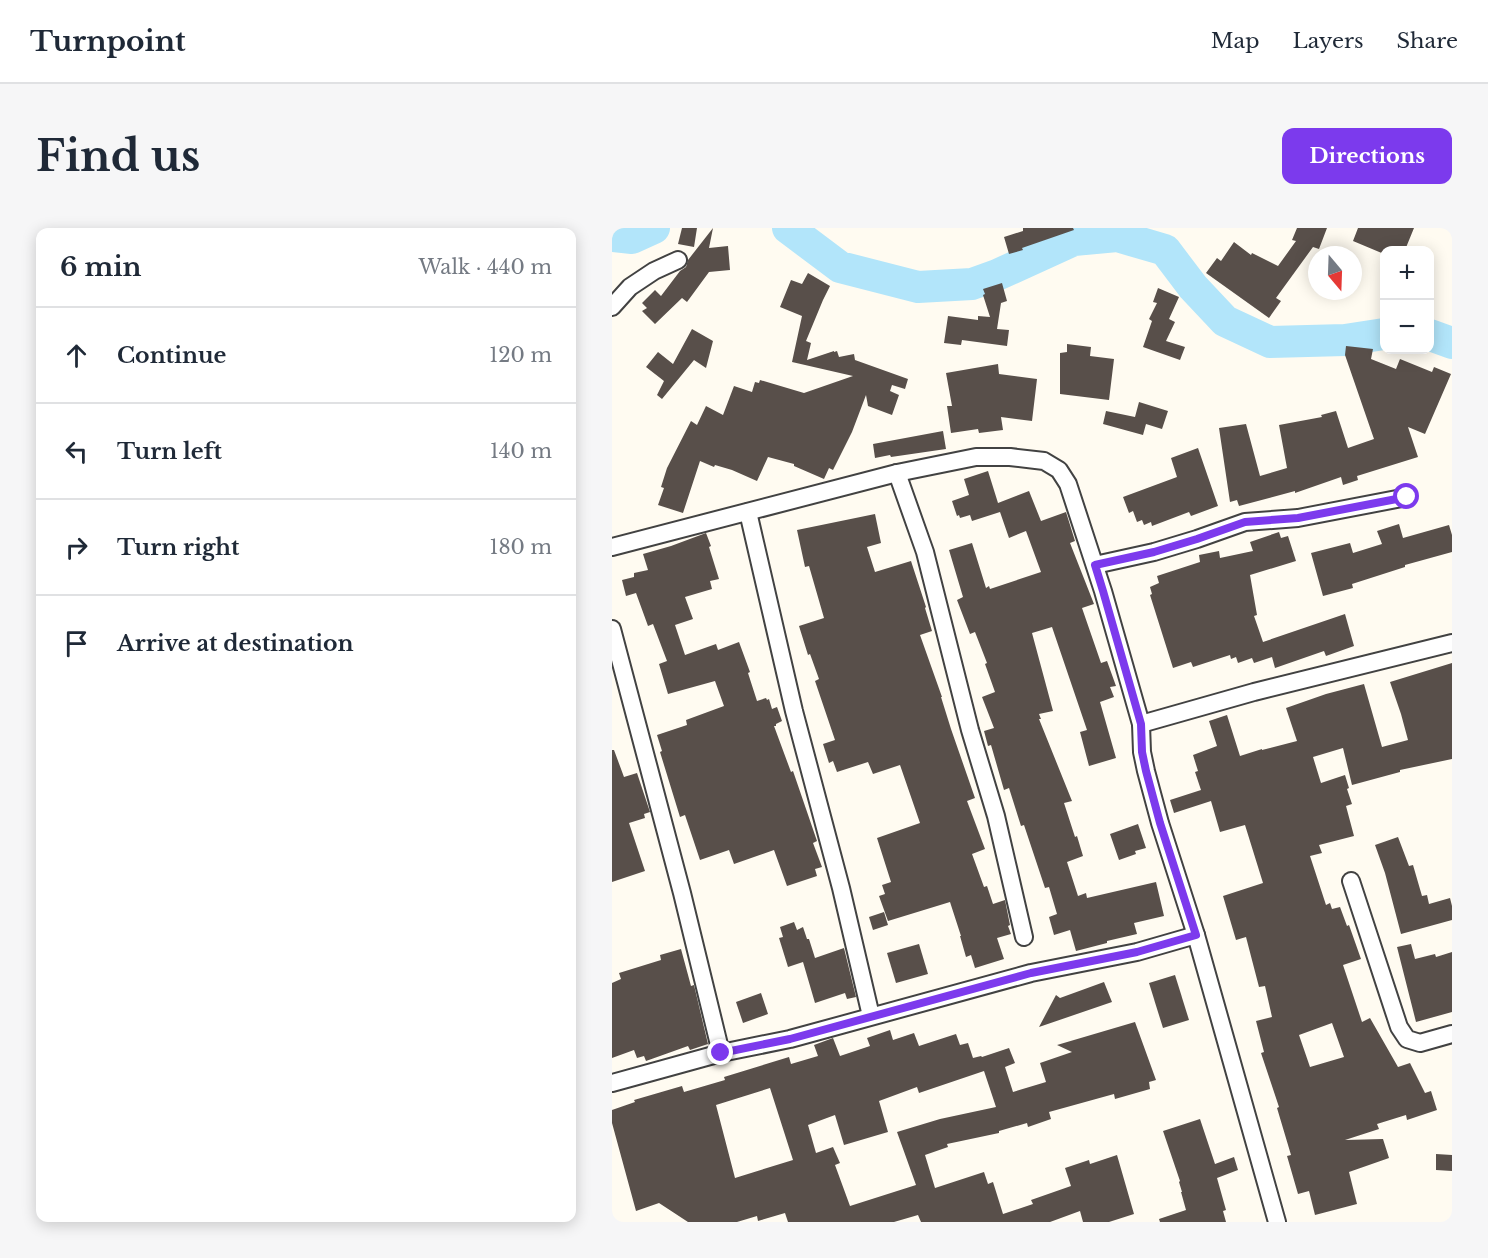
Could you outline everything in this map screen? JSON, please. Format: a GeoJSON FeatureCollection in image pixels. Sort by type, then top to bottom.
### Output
{"type":"FeatureCollection","features":[{"type":"Feature","properties":{"kind":"street"},"geometry":{"type":"LineString","coordinates":[[612,307],[630,287],[654,271],[678,260]]}},
{"type":"Feature","properties":{"kind":"street"},"geometry":{"type":"LineString","coordinates":[[612,547],[897,473],[976,457],[1010,457],[1044,461],[1059,470],[1068,484],[1103,591],[1141,724],[1142,752],[1160,823],[1196,935],[1277,1222]]}},
{"type":"Feature","properties":{"kind":"street"},"geometry":{"type":"LineString","coordinates":[[897,473],[925,552],[970,729],[996,816],[1024,937]]}},
{"type":"Feature","properties":{"kind":"street"},"geometry":{"type":"LineString","coordinates":[[1095,565],[1154,552],[1245,522],[1298,518],[1407,497]]}},
{"type":"Feature","properties":{"kind":"street"},"geometry":{"type":"LineString","coordinates":[[748,512],[794,711],[841,888],[871,1016]]}},
{"type":"Feature","properties":{"kind":"street"},"geometry":{"type":"LineString","coordinates":[[612,629],[682,893],[721,1053]]}},
{"type":"Feature","properties":{"kind":"street"},"geometry":{"type":"LineString","coordinates":[[1141,724],[1254,692],[1452,643]]}},
{"type":"Feature","properties":{"kind":"street"},"geometry":{"type":"LineString","coordinates":[[1351,881],[1399,1027],[1407,1039],[1420,1043],[1452,1034]]}},
{"type":"Feature","properties":{"kind":"street"},"geometry":{"type":"LineString","coordinates":[[612,1083],[721,1053],[790,1039],[1031,973],[1137,952],[1196,935]]}},
{"type":"Feature","properties":{"kind":"building"},"geometry":{"type":"Polygon","coordinates":[[[682,228],[697,228],[694,247],[678,244],[682,228]]]}},
{"type":"Feature","properties":{"kind":"building"},"geometry":{"type":"Polygon","coordinates":[[[713,228],[709,248],[728,246],[730,270],[709,272],[687,302],[682,298],[655,324],[642,311],[647,308],[642,303],[655,290],[661,296],[680,271],[686,267],[688,260],[713,228]]]}},
{"type":"Feature","properties":{"kind":"building"},"geometry":{"type":"Polygon","coordinates":[[[1023,228],[1073,228],[1074,230],[1009,254],[1004,237],[1023,231],[1023,228]]]}},
{"type":"Feature","properties":{"kind":"building"},"geometry":{"type":"Polygon","coordinates":[[[1297,228],[1327,228],[1320,246],[1308,246],[1308,254],[1276,298],[1281,301],[1269,318],[1206,273],[1217,258],[1221,261],[1234,242],[1251,255],[1252,253],[1278,266],[1296,241],[1292,240],[1297,228]]]}},
{"type":"Feature","properties":{"kind":"building"},"geometry":{"type":"Polygon","coordinates":[[[1358,228],[1414,228],[1407,246],[1380,246],[1380,252],[1353,241],[1358,228]]]}},
{"type":"Feature","properties":{"kind":"building"},"geometry":{"type":"Polygon","coordinates":[[[808,273],[830,286],[806,341],[811,343],[807,360],[834,351],[837,351],[839,357],[854,354],[855,360],[908,379],[905,389],[892,385],[890,391],[899,395],[892,415],[868,406],[866,395],[852,432],[833,470],[829,468],[824,479],[794,464],[768,457],[757,481],[732,470],[715,465],[714,467],[700,461],[683,513],[658,505],[664,488],[661,487],[667,468],[691,421],[697,425],[706,406],[723,415],[734,386],[752,392],[755,382],[759,383],[760,380],[804,393],[853,376],[792,362],[802,316],[780,307],[791,280],[802,284],[808,273]]]}},
{"type":"Feature","properties":{"kind":"building"},"geometry":{"type":"Polygon","coordinates":[[[1002,283],[1007,301],[1001,303],[997,329],[1009,330],[1007,346],[962,340],[961,345],[944,343],[948,316],[978,320],[978,316],[990,317],[983,289],[1002,283]]]}},
{"type":"Feature","properties":{"kind":"building"},"geometry":{"type":"Polygon","coordinates":[[[1158,288],[1179,297],[1169,319],[1175,322],[1166,341],[1185,347],[1180,360],[1143,347],[1152,321],[1149,319],[1157,303],[1153,302],[1158,288]]]}},
{"type":"Feature","properties":{"kind":"building"},"geometry":{"type":"Polygon","coordinates":[[[692,329],[713,341],[706,368],[694,360],[662,399],[657,395],[664,381],[646,367],[658,352],[673,364],[692,329]]]}},
{"type":"Feature","properties":{"kind":"building"},"geometry":{"type":"Polygon","coordinates":[[[1067,344],[1091,347],[1090,356],[1114,359],[1109,400],[1060,394],[1060,353],[1067,352],[1067,344]]]}},
{"type":"Feature","properties":{"kind":"building"},"geometry":{"type":"Polygon","coordinates":[[[1346,346],[1373,349],[1371,359],[1396,369],[1400,359],[1432,372],[1434,367],[1451,374],[1425,434],[1408,427],[1418,457],[1357,476],[1358,480],[1343,485],[1341,477],[1295,493],[1295,491],[1239,506],[1237,500],[1230,502],[1219,428],[1246,424],[1260,476],[1287,468],[1279,425],[1322,417],[1321,415],[1336,411],[1348,448],[1374,439],[1345,355],[1346,346]]]}},
{"type":"Feature","properties":{"kind":"building"},"geometry":{"type":"Polygon","coordinates":[[[998,364],[999,374],[1037,379],[1032,421],[1001,417],[1003,430],[979,433],[978,429],[951,433],[947,406],[952,406],[946,373],[998,364]]]}},
{"type":"Feature","properties":{"kind":"building"},"geometry":{"type":"Polygon","coordinates":[[[1139,402],[1168,411],[1162,429],[1146,424],[1143,435],[1103,424],[1106,411],[1135,417],[1139,402]]]}},
{"type":"Feature","properties":{"kind":"building"},"geometry":{"type":"Polygon","coordinates":[[[943,431],[946,449],[875,458],[873,444],[943,431]]]}},
{"type":"Feature","properties":{"kind":"building"},"geometry":{"type":"Polygon","coordinates":[[[1198,448],[1218,506],[1191,516],[1189,512],[1152,526],[1151,522],[1144,525],[1142,520],[1137,522],[1133,511],[1129,513],[1123,497],[1177,477],[1171,458],[1198,448]]]}},
{"type":"Feature","properties":{"kind":"building"},"geometry":{"type":"Polygon","coordinates":[[[988,471],[998,503],[1029,491],[1041,521],[1066,512],[1075,541],[1070,543],[1094,604],[1082,608],[1101,663],[1107,661],[1116,686],[1110,687],[1114,697],[1100,702],[1116,758],[1089,766],[1080,732],[1087,730],[1052,627],[1032,633],[1053,711],[1039,714],[1041,719],[1039,719],[1072,801],[1064,803],[1083,856],[1067,862],[1078,896],[1086,893],[1087,898],[1156,882],[1164,916],[1134,923],[1137,934],[1076,951],[1070,930],[1054,935],[1049,917],[1057,914],[1049,887],[1045,888],[1024,825],[1021,826],[1009,788],[1004,790],[991,745],[988,746],[984,731],[994,728],[982,697],[995,692],[975,632],[970,634],[957,600],[963,597],[949,550],[972,543],[986,588],[989,586],[990,589],[1041,572],[1026,531],[1009,538],[1000,512],[972,521],[970,515],[960,518],[959,515],[957,516],[952,501],[969,495],[964,479],[988,471]]]}},
{"type":"Feature","properties":{"kind":"building"},"geometry":{"type":"Polygon","coordinates":[[[875,514],[881,543],[867,547],[875,572],[911,561],[932,631],[920,635],[975,798],[967,801],[985,849],[972,854],[993,904],[1005,900],[1011,934],[997,938],[1004,959],[975,968],[971,955],[966,957],[950,902],[888,921],[879,896],[885,894],[882,885],[891,882],[877,838],[920,823],[900,765],[873,774],[868,762],[837,772],[833,761],[829,763],[823,744],[835,740],[815,681],[819,679],[810,654],[808,655],[799,626],[824,618],[809,566],[805,567],[797,530],[875,514]]]}},
{"type":"Feature","properties":{"kind":"building"},"geometry":{"type":"Polygon","coordinates":[[[1399,524],[1403,538],[1449,525],[1452,535],[1452,552],[1405,565],[1405,567],[1352,584],[1353,588],[1323,596],[1311,553],[1350,543],[1353,553],[1382,544],[1377,531],[1399,524]]]}},
{"type":"Feature","properties":{"kind":"building"},"geometry":{"type":"Polygon","coordinates":[[[1279,532],[1281,538],[1288,536],[1296,561],[1250,575],[1257,615],[1254,616],[1263,642],[1345,614],[1354,646],[1326,656],[1324,651],[1275,668],[1272,657],[1254,663],[1252,658],[1238,663],[1236,657],[1231,659],[1230,655],[1193,667],[1191,662],[1173,668],[1150,595],[1152,594],[1150,587],[1159,583],[1157,576],[1200,562],[1199,555],[1219,551],[1220,558],[1253,551],[1250,542],[1279,532]]]}},
{"type":"Feature","properties":{"kind":"building"},"geometry":{"type":"Polygon","coordinates":[[[706,533],[719,579],[710,581],[712,589],[685,597],[693,619],[675,625],[685,655],[716,644],[718,650],[739,642],[757,701],[766,698],[769,699],[772,709],[777,707],[782,721],[774,726],[791,772],[793,771],[817,841],[813,843],[822,867],[815,869],[817,876],[787,886],[774,850],[734,864],[729,850],[700,860],[685,815],[680,817],[660,752],[662,751],[657,735],[687,725],[686,720],[724,706],[715,681],[668,694],[659,664],[667,661],[653,624],[648,626],[636,593],[626,596],[622,580],[634,577],[634,573],[648,570],[643,554],[706,533]]]}},
{"type":"Feature","properties":{"kind":"building"},"geometry":{"type":"Polygon","coordinates":[[[1452,663],[1452,759],[1400,770],[1400,772],[1352,785],[1343,748],[1313,757],[1321,783],[1345,775],[1352,804],[1346,806],[1354,836],[1319,845],[1322,853],[1310,856],[1326,905],[1330,903],[1332,909],[1340,907],[1361,959],[1343,965],[1362,1022],[1370,1018],[1398,1067],[1410,1063],[1425,1093],[1431,1091],[1437,1110],[1407,1120],[1406,1115],[1377,1124],[1379,1129],[1345,1140],[1383,1139],[1389,1158],[1349,1172],[1357,1204],[1315,1215],[1309,1191],[1298,1194],[1287,1156],[1291,1155],[1277,1108],[1279,1107],[1261,1053],[1264,1052],[1256,1021],[1272,1017],[1265,986],[1259,987],[1246,937],[1236,940],[1223,896],[1263,883],[1245,825],[1220,832],[1211,801],[1174,813],[1170,800],[1201,790],[1195,772],[1198,771],[1193,755],[1217,746],[1209,721],[1227,715],[1240,756],[1297,741],[1286,708],[1364,684],[1382,747],[1408,740],[1390,682],[1452,663]],[[1332,1023],[1299,1035],[1310,1067],[1344,1057],[1332,1023]]]}},
{"type":"Feature","properties":{"kind":"building"},"geometry":{"type":"Polygon","coordinates":[[[612,750],[614,750],[624,777],[637,773],[650,812],[644,814],[645,818],[629,823],[645,871],[612,882],[612,750]]]}},
{"type":"Feature","properties":{"kind":"building"},"geometry":{"type":"Polygon","coordinates":[[[1138,824],[1146,848],[1119,860],[1110,834],[1138,824]]]}},
{"type":"Feature","properties":{"kind":"building"},"geometry":{"type":"Polygon","coordinates":[[[1398,837],[1409,866],[1413,865],[1422,896],[1427,895],[1429,904],[1450,898],[1452,920],[1401,934],[1375,845],[1398,837]]]}},
{"type":"Feature","properties":{"kind":"building"},"geometry":{"type":"Polygon","coordinates":[[[884,912],[888,925],[873,930],[869,917],[884,912]]]}},
{"type":"Feature","properties":{"kind":"building"},"geometry":{"type":"Polygon","coordinates":[[[794,922],[797,930],[803,927],[815,958],[844,948],[856,997],[847,999],[845,993],[815,1003],[803,962],[788,967],[779,938],[783,937],[780,927],[794,922]]]}},
{"type":"Feature","properties":{"kind":"building"},"geometry":{"type":"Polygon","coordinates":[[[919,944],[928,974],[896,983],[887,953],[919,944]]]}},
{"type":"Feature","properties":{"kind":"building"},"geometry":{"type":"Polygon","coordinates":[[[1411,944],[1415,959],[1435,954],[1436,957],[1452,952],[1452,1012],[1416,1022],[1397,947],[1411,944]]]}},
{"type":"Feature","properties":{"kind":"building"},"geometry":{"type":"Polygon","coordinates":[[[681,949],[691,986],[694,985],[708,1044],[690,1050],[688,1046],[646,1061],[644,1056],[637,1058],[634,1050],[612,1058],[612,983],[621,979],[619,973],[661,960],[660,955],[681,949]]]}},
{"type":"Feature","properties":{"kind":"building"},"geometry":{"type":"Polygon","coordinates":[[[1175,975],[1189,1020],[1163,1028],[1149,983],[1175,975]]]}},
{"type":"Feature","properties":{"kind":"building"},"geometry":{"type":"Polygon","coordinates":[[[1104,982],[1112,1002],[1039,1027],[1056,995],[1060,998],[1104,982]]]}},
{"type":"Feature","properties":{"kind":"building"},"geometry":{"type":"Polygon","coordinates":[[[761,993],[768,1014],[743,1023],[736,1002],[761,993]]]}},
{"type":"Feature","properties":{"kind":"building"},"geometry":{"type":"Polygon","coordinates":[[[1135,1022],[1156,1080],[1149,1082],[1150,1089],[1115,1099],[1114,1094],[1049,1112],[1051,1119],[1028,1127],[1027,1123],[999,1131],[999,1133],[947,1144],[948,1147],[925,1155],[935,1188],[984,1172],[988,1184],[993,1182],[1003,1214],[1033,1204],[1031,1200],[1071,1186],[1065,1168],[1089,1160],[1090,1164],[1117,1155],[1134,1214],[1109,1222],[1083,1222],[1080,1211],[1050,1222],[921,1222],[918,1215],[894,1222],[788,1222],[785,1213],[758,1221],[757,1216],[737,1222],[688,1222],[659,1203],[636,1211],[612,1123],[612,1110],[635,1102],[634,1100],[682,1086],[684,1092],[789,1057],[791,1064],[818,1056],[814,1045],[833,1038],[840,1056],[870,1046],[867,1038],[890,1030],[893,1040],[914,1033],[919,1046],[956,1034],[960,1045],[968,1043],[973,1058],[1009,1048],[1015,1063],[1005,1067],[1013,1092],[1046,1082],[1040,1063],[1072,1052],[1057,1045],[1135,1022]],[[984,1071],[919,1093],[917,1087],[879,1101],[888,1132],[844,1145],[835,1115],[808,1125],[816,1153],[833,1147],[840,1163],[835,1165],[850,1206],[916,1185],[897,1132],[940,1119],[996,1107],[984,1071]],[[770,1088],[716,1105],[735,1178],[793,1160],[770,1088]]]}},
{"type":"Feature","properties":{"kind":"building"},"geometry":{"type":"Polygon","coordinates":[[[1200,1119],[1215,1164],[1234,1157],[1238,1170],[1217,1178],[1226,1210],[1223,1211],[1226,1222],[1160,1222],[1159,1219],[1186,1210],[1180,1181],[1163,1131],[1200,1119]]]}},
{"type":"Feature","properties":{"kind":"building"},"geometry":{"type":"Polygon","coordinates":[[[1436,1154],[1452,1155],[1452,1171],[1436,1170],[1436,1154]]]}},
{"type":"Feature","properties":{"kind":"waterway"},"geometry":{"type":"LineString","coordinates":[[612,236],[632,238],[654,228]]}},
{"type":"Feature","properties":{"kind":"waterway"},"geometry":{"type":"LineString","coordinates":[[788,228],[840,267],[918,287],[972,284],[1074,240],[1117,236],[1165,250],[1193,287],[1225,321],[1270,342],[1345,340],[1380,335]]}},
{"type":"Feature","properties":{"kind":"waterway"},"geometry":{"type":"LineString","coordinates":[[1434,336],[1452,343]]}},
{"type":"Feature","properties":{"kind":"route"},"geometry":{"type":"LineString","coordinates":[[721,1053],[790,1039],[1031,973],[1137,952],[1196,935],[1160,823],[1142,752],[1141,724],[1095,565],[1154,552],[1245,522],[1298,518],[1407,497]]}}]}
